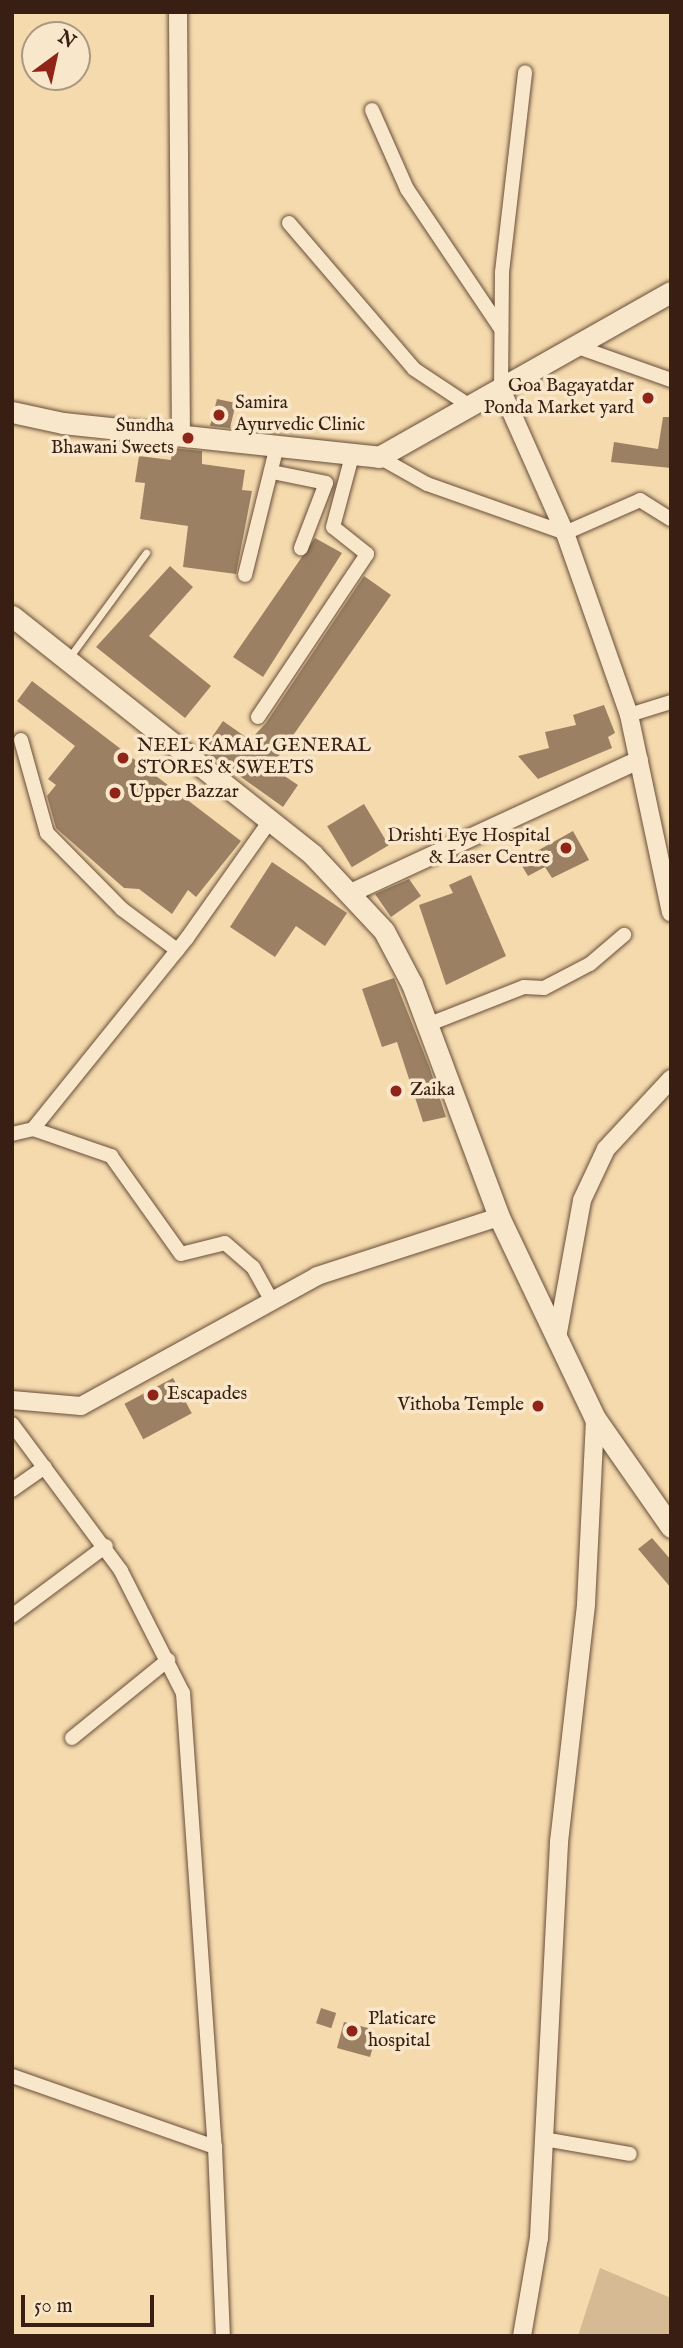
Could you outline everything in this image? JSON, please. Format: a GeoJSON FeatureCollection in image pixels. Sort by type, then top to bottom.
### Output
{"type":"FeatureCollection","features":[{"type":"Feature","properties":{"kind":"main road"},"geometry":{"type":"LineString","coordinates":[[12,412],[352,456],[379,457],[671,292]]}},
{"type":"Feature","properties":{"kind":"main road"},"geometry":{"type":"LineString","coordinates":[[12,616],[353,892],[384,931],[428,1025],[499,1217],[595,1418],[671,1527]]}},
{"type":"Feature","properties":{"kind":"street"},"geometry":{"type":"LineString","coordinates":[[178,12],[181,433]]}},
{"type":"Feature","properties":{"kind":"street"},"geometry":{"type":"LineString","coordinates":[[525,72],[502,330],[501,389],[565,533],[629,715],[671,913]]}},
{"type":"Feature","properties":{"kind":"street"},"geometry":{"type":"LineString","coordinates":[[372,110],[407,189],[502,330]]}},
{"type":"Feature","properties":{"kind":"street"},"geometry":{"type":"LineString","coordinates":[[289,223],[414,369],[470,406]]}},
{"type":"Feature","properties":{"kind":"street"},"geometry":{"type":"LineString","coordinates":[[575,346],[671,380]]}},
{"type":"Feature","properties":{"kind":"street"},"geometry":{"type":"LineString","coordinates":[[245,575],[277,446]]}},
{"type":"Feature","properties":{"kind":"street"},"geometry":{"type":"LineString","coordinates":[[258,717],[367,554],[333,527],[352,456]]}},
{"type":"Feature","properties":{"kind":"street"},"geometry":{"type":"LineString","coordinates":[[379,457],[427,484],[565,533],[640,500],[671,519]]}},
{"type":"Feature","properties":{"kind":"street"},"geometry":{"type":"LineString","coordinates":[[272,472],[326,483],[301,548]]}},
{"type":"Feature","properties":{"kind":"street"},"geometry":{"type":"LineString","coordinates":[[629,715],[671,702]]}},
{"type":"Feature","properties":{"kind":"street"},"geometry":{"type":"LineString","coordinates":[[21,740],[47,833],[122,909],[177,950]]}},
{"type":"Feature","properties":{"kind":"street"},"geometry":{"type":"LineString","coordinates":[[353,892],[639,760]]}},
{"type":"Feature","properties":{"kind":"street"},"geometry":{"type":"LineString","coordinates":[[33,1129],[177,950],[269,822]]}},
{"type":"Feature","properties":{"kind":"street"},"geometry":{"type":"LineString","coordinates":[[428,1025],[524,987],[544,988],[590,964],[624,935]]}},
{"type":"Feature","properties":{"kind":"street"},"geometry":{"type":"LineString","coordinates":[[557,1338],[582,1200],[606,1149],[671,1079]]}},
{"type":"Feature","properties":{"kind":"street"},"geometry":{"type":"LineString","coordinates":[[12,1134],[33,1129],[111,1156],[181,1254],[225,1243],[253,1267],[272,1301]]}},
{"type":"Feature","properties":{"kind":"street"},"geometry":{"type":"LineString","coordinates":[[12,1400],[81,1406],[317,1276],[499,1217]]}},
{"type":"Feature","properties":{"kind":"street"},"geometry":{"type":"LineString","coordinates":[[522,2336],[539,2238],[559,1842],[586,1604],[595,1418]]}},
{"type":"Feature","properties":{"kind":"street"},"geometry":{"type":"LineString","coordinates":[[12,1424],[106,1546],[168,1660],[186,1707],[215,2147],[223,2336]]}},
{"type":"Feature","properties":{"kind":"street"},"geometry":{"type":"LineString","coordinates":[[12,1490],[45,1467]]}},
{"type":"Feature","properties":{"kind":"street"},"geometry":{"type":"LineString","coordinates":[[12,1616],[106,1546]]}},
{"type":"Feature","properties":{"kind":"street"},"geometry":{"type":"LineString","coordinates":[[72,1738],[168,1660]]}},
{"type":"Feature","properties":{"kind":"street"},"geometry":{"type":"LineString","coordinates":[[12,2076],[215,2147]]}},
{"type":"Feature","properties":{"kind":"street"},"geometry":{"type":"LineString","coordinates":[[544,2139],[630,2154]]}},
{"type":"Feature","properties":{"kind":"lane"},"geometry":{"type":"LineString","coordinates":[[67,660],[146,553]]}},
{"type":"Feature","properties":{"kind":"shaded area"},"geometry":{"type":"Polygon","coordinates":[[[600,2268],[671,2298],[671,2336],[578,2336],[600,2268]]]}},
{"type":"Feature","properties":{"kind":"building"},"geometry":{"type":"Polygon","coordinates":[[[217,399],[236,403],[230,428],[210,426],[217,399]]]}},
{"type":"Feature","properties":{"kind":"building"},"geometry":{"type":"Polygon","coordinates":[[[663,417],[671,417],[671,468],[611,462],[614,442],[658,449],[663,417]]]}},
{"type":"Feature","properties":{"kind":"building"},"geometry":{"type":"Polygon","coordinates":[[[172,448],[202,451],[202,464],[245,470],[242,490],[252,491],[236,574],[183,567],[188,526],[140,519],[145,483],[135,482],[139,456],[171,460],[172,448]]]}},
{"type":"Feature","properties":{"kind":"building"},"geometry":{"type":"Polygon","coordinates":[[[315,538],[342,553],[263,677],[233,657],[315,538]]]}},
{"type":"Feature","properties":{"kind":"building"},"geometry":{"type":"Polygon","coordinates":[[[170,566],[193,587],[149,636],[211,686],[185,718],[96,647],[170,566]]]}},
{"type":"Feature","properties":{"kind":"building"},"geometry":{"type":"Polygon","coordinates":[[[364,576],[391,595],[271,767],[298,785],[283,807],[203,750],[223,721],[250,740],[266,723],[364,576]]]}},
{"type":"Feature","properties":{"kind":"building","name":"Upper Bazzar"},"geometry":{"type":"Polygon","coordinates":[[[32,681],[241,841],[196,897],[188,890],[172,914],[139,889],[124,888],[56,828],[47,796],[56,785],[48,779],[75,746],[17,701],[32,681]]]}},
{"type":"Feature","properties":{"kind":"building"},"geometry":{"type":"Polygon","coordinates":[[[604,705],[615,733],[608,737],[612,748],[538,779],[518,756],[549,748],[545,732],[576,725],[573,715],[604,705]]]}},
{"type":"Feature","properties":{"kind":"building"},"geometry":{"type":"Polygon","coordinates":[[[364,804],[389,845],[352,867],[327,826],[364,804]]]}},
{"type":"Feature","properties":{"kind":"building"},"geometry":{"type":"Polygon","coordinates":[[[573,831],[589,860],[552,878],[545,867],[528,876],[519,861],[573,831]]]}},
{"type":"Feature","properties":{"kind":"building"},"geometry":{"type":"Polygon","coordinates":[[[272,862],[347,913],[325,946],[296,926],[275,957],[230,927],[272,862]]]}},
{"type":"Feature","properties":{"kind":"building"},"geometry":{"type":"Polygon","coordinates":[[[471,875],[506,956],[446,985],[419,905],[453,893],[449,885],[471,875]]]}},
{"type":"Feature","properties":{"kind":"building"},"geometry":{"type":"Polygon","coordinates":[[[409,879],[421,896],[391,917],[375,894],[409,879]]]}},
{"type":"Feature","properties":{"kind":"building"},"geometry":{"type":"Polygon","coordinates":[[[394,978],[446,1117],[423,1122],[397,1042],[382,1047],[362,989],[394,978]]]}},
{"type":"Feature","properties":{"kind":"building"},"geometry":{"type":"Polygon","coordinates":[[[173,1378],[192,1413],[143,1439],[124,1404],[173,1378]]]}},
{"type":"Feature","properties":{"kind":"building"},"geometry":{"type":"Polygon","coordinates":[[[652,1538],[671,1560],[671,1588],[638,1549],[652,1538]]]}},
{"type":"Feature","properties":{"kind":"building"},"geometry":{"type":"Polygon","coordinates":[[[321,2008],[336,2013],[331,2028],[316,2023],[321,2008]]]}},
{"type":"Feature","properties":{"kind":"building"},"geometry":{"type":"Polygon","coordinates":[[[344,2022],[368,2028],[366,2037],[375,2040],[370,2057],[337,2048],[344,2022]]]}},
{"type":"Feature","properties":{"kind":"place","name":"Goa Bagayatdar Ponda Market yard"},"geometry":{"type":"Point","coordinates":[648,398]}},
{"type":"Feature","properties":{"kind":"place","name":"Samira Ayurvedic Clinic"},"geometry":{"type":"Point","coordinates":[219,415]}},
{"type":"Feature","properties":{"kind":"place","name":"Sundha Bhawani Sweets"},"geometry":{"type":"Point","coordinates":[188,438]}},
{"type":"Feature","properties":{"kind":"place","name":"NEEL KAMAL GENERAL STORES & SWEETS"},"geometry":{"type":"Point","coordinates":[123,758]}},
{"type":"Feature","properties":{"kind":"place","name":"Upper Bazzar"},"geometry":{"type":"Point","coordinates":[115,793]}},
{"type":"Feature","properties":{"kind":"place","name":"Drishti Eye Hospital & Laser Centre"},"geometry":{"type":"Point","coordinates":[566,848]}},
{"type":"Feature","properties":{"kind":"place","name":"Zaika"},"geometry":{"type":"Point","coordinates":[396,1091]}},
{"type":"Feature","properties":{"kind":"place","name":"Escapades"},"geometry":{"type":"Point","coordinates":[153,1395]}},
{"type":"Feature","properties":{"kind":"place","name":"Vithoba Temple"},"geometry":{"type":"Point","coordinates":[538,1406]}},
{"type":"Feature","properties":{"kind":"place","name":"Platicare hospital"},"geometry":{"type":"Point","coordinates":[352,2031]}}]}
